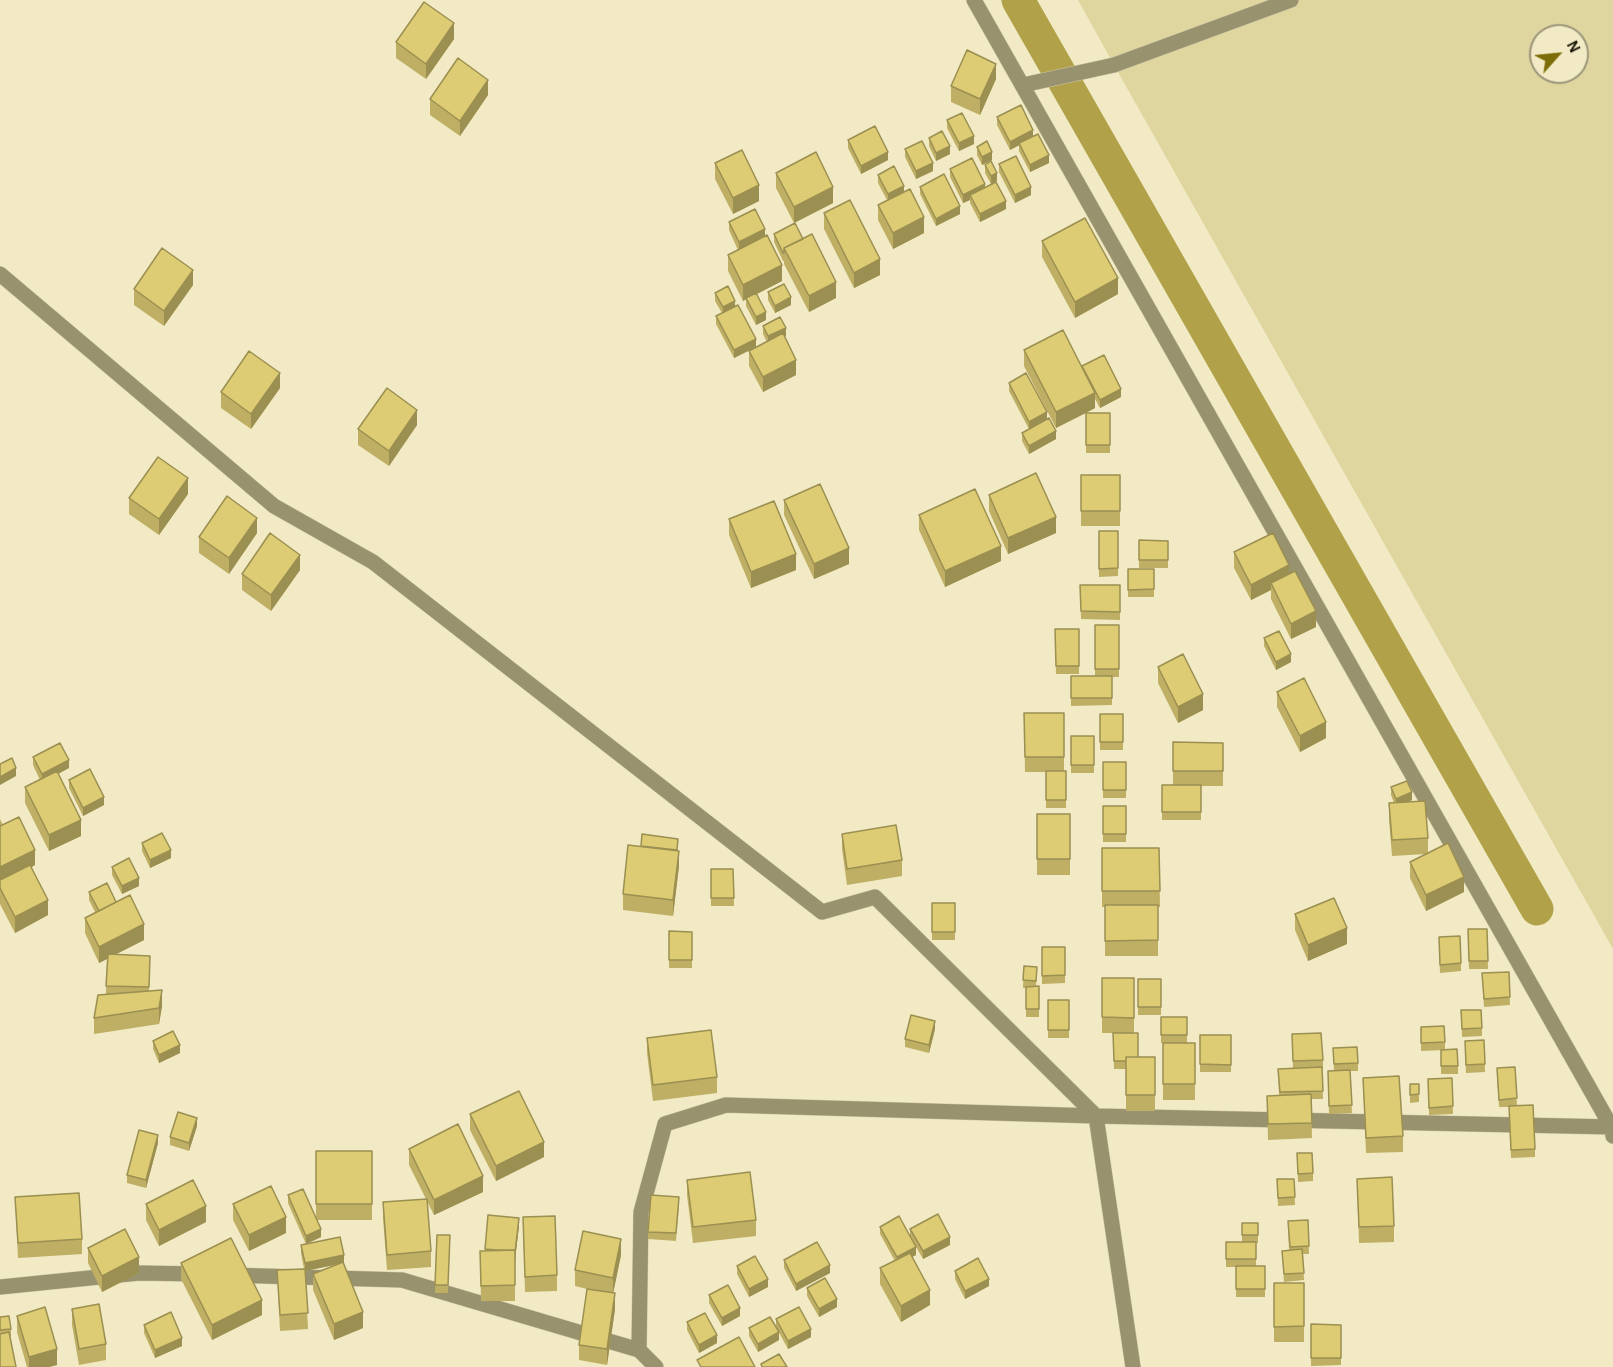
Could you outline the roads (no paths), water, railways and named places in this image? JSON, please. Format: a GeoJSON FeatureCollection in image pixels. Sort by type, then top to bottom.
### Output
{"type":"FeatureCollection","features":[{"type":"Feature","properties":{"kind":"street"},"geometry":{"type":"LineString","coordinates":[[974,0],[1612,1131]]}},
{"type":"Feature","properties":{"kind":"street"},"geometry":{"type":"LineString","coordinates":[[1023,85],[1114,65],[1291,0]]}},
{"type":"Feature","properties":{"kind":"street"},"geometry":{"type":"LineString","coordinates":[[0,274],[274,506],[373,562],[822,912],[875,897],[1096,1116],[1133,1367]]}},
{"type":"Feature","properties":{"kind":"street"},"geometry":{"type":"LineString","coordinates":[[639,1350],[641,1212],[665,1124],[726,1105],[1612,1131]]}},
{"type":"Feature","properties":{"kind":"street"},"geometry":{"type":"LineString","coordinates":[[0,1287],[139,1273],[402,1280],[639,1350],[656,1367]]}},
{"type":"Feature","properties":{"kind":"waterway"},"geometry":{"type":"LineString","coordinates":[[1018,0],[1537,909]]}}]}
